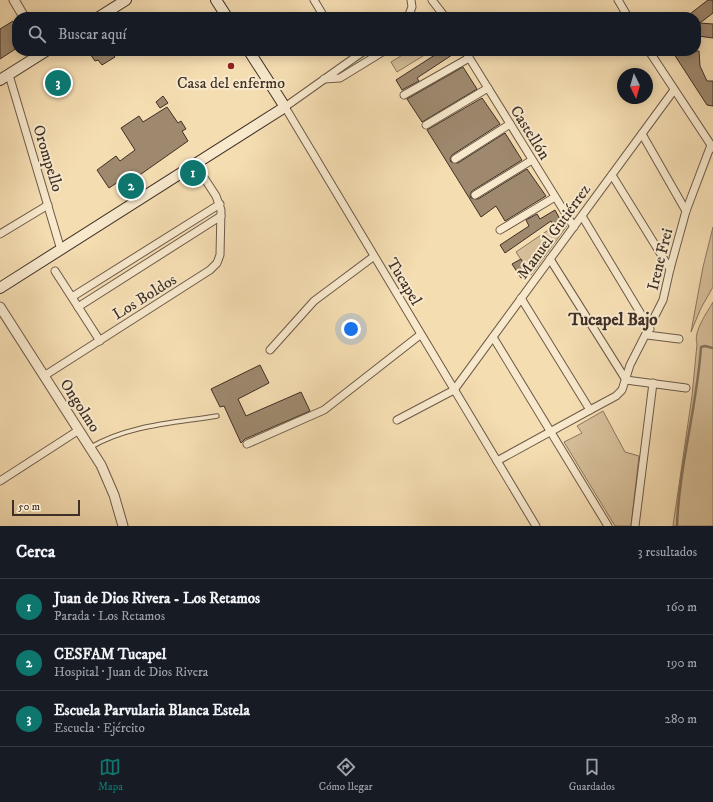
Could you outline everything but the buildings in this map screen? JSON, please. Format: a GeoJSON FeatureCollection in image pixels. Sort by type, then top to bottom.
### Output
{"type":"FeatureCollection","features":[{"type":"Feature","properties":{"kind":"main road"},"geometry":{"type":"LineString","coordinates":[[107,12],[126,0]]}},
{"type":"Feature","properties":{"kind":"main road"},"geometry":{"type":"LineString","coordinates":[[216,0],[224,12]]}},
{"type":"Feature","properties":{"kind":"main road"},"geometry":{"type":"LineString","coordinates":[[4,77],[38,56]]}},
{"type":"Feature","properties":{"kind":"main road","name":"Tucapel"},"geometry":{"type":"LineString","coordinates":[[252,56],[285,107]]}},
{"type":"Feature","properties":{"kind":"main road"},"geometry":{"type":"LineString","coordinates":[[0,288],[285,107]]}},
{"type":"Feature","properties":{"kind":"street"},"geometry":{"type":"LineString","coordinates":[[14,0],[21,12]]}},
{"type":"Feature","properties":{"kind":"street"},"geometry":{"type":"LineString","coordinates":[[314,0],[321,12]]}},
{"type":"Feature","properties":{"kind":"street"},"geometry":{"type":"LineString","coordinates":[[410,12],[411,0]]}},
{"type":"Feature","properties":{"kind":"street"},"geometry":{"type":"LineString","coordinates":[[432,0],[440,12]]}},
{"type":"Feature","properties":{"kind":"street"},"geometry":{"type":"LineString","coordinates":[[618,0],[625,12]]}},
{"type":"Feature","properties":{"kind":"street"},"geometry":{"type":"LineString","coordinates":[[285,107],[357,56]]}},
{"type":"Feature","properties":{"kind":"street"},"geometry":{"type":"LineString","coordinates":[[324,79],[340,78],[376,56]]}},
{"type":"Feature","properties":{"kind":"street"},"geometry":{"type":"LineString","coordinates":[[404,95],[464,56]]}},
{"type":"Feature","properties":{"kind":"street","name":"Castellón"},"geometry":{"type":"LineString","coordinates":[[468,56],[574,227]]}},
{"type":"Feature","properties":{"kind":"street"},"geometry":{"type":"LineString","coordinates":[[652,56],[712,146]]}},
{"type":"Feature","properties":{"kind":"street","name":"Orompello"},"geometry":{"type":"LineString","coordinates":[[4,77],[48,205],[61,250]]}},
{"type":"Feature","properties":{"kind":"street"},"geometry":{"type":"LineString","coordinates":[[426,125],[488,88]]}},
{"type":"Feature","properties":{"kind":"street","name":"Manuel Gutiérrez"},"geometry":{"type":"LineString","coordinates":[[454,390],[674,90]]}},
{"type":"Feature","properties":{"kind":"street","name":"Tucapel"},"geometry":{"type":"LineString","coordinates":[[285,107],[373,257],[536,526]]}},
{"type":"Feature","properties":{"kind":"street"},"geometry":{"type":"LineString","coordinates":[[455,159],[510,124]]}},
{"type":"Feature","properties":{"kind":"street"},"geometry":{"type":"LineString","coordinates":[[642,134],[686,211]]}},
{"type":"Feature","properties":{"kind":"street","name":"Irene Frei"},"geometry":{"type":"LineString","coordinates":[[497,461],[590,410],[619,392],[626,380],[630,365],[649,332],[663,300],[686,211],[712,146]]}},
{"type":"Feature","properties":{"kind":"street"},"geometry":{"type":"LineString","coordinates":[[475,195],[532,160]]}},
{"type":"Feature","properties":{"kind":"street"},"geometry":{"type":"LineString","coordinates":[[72,297],[220,204],[195,164]]}},
{"type":"Feature","properties":{"kind":"street"},"geometry":{"type":"LineString","coordinates":[[612,175],[670,269]]}},
{"type":"Feature","properties":{"kind":"street"},"geometry":{"type":"LineString","coordinates":[[500,230],[555,197]]}},
{"type":"Feature","properties":{"kind":"street","name":"Los Boldos"},"geometry":{"type":"LineString","coordinates":[[44,376],[214,267],[220,255],[220,204]]}},
{"type":"Feature","properties":{"kind":"street"},"geometry":{"type":"LineString","coordinates":[[0,234],[48,205]]}},
{"type":"Feature","properties":{"kind":"street"},"geometry":{"type":"LineString","coordinates":[[78,307],[221,216]]}},
{"type":"Feature","properties":{"kind":"street"},"geometry":{"type":"LineString","coordinates":[[582,216],[649,332],[679,339]]}},
{"type":"Feature","properties":{"kind":"street"},"geometry":{"type":"LineString","coordinates":[[270,350],[314,301],[373,257]]}},
{"type":"Feature","properties":{"kind":"street"},"geometry":{"type":"LineString","coordinates":[[550,259],[626,380],[686,388]]}},
{"type":"Feature","properties":{"kind":"street"},"geometry":{"type":"LineString","coordinates":[[55,271],[100,341]]}},
{"type":"Feature","properties":{"kind":"street"},"geometry":{"type":"LineString","coordinates":[[521,298],[590,410]]}},
{"type":"Feature","properties":{"kind":"street","name":"Ongolmo"},"geometry":{"type":"LineString","coordinates":[[0,307],[79,430],[107,478],[123,526]]}},
{"type":"Feature","properties":{"kind":"street"},"geometry":{"type":"LineString","coordinates":[[247,444],[329,407],[420,335]]}},
{"type":"Feature","properties":{"kind":"street"},"geometry":{"type":"LineString","coordinates":[[493,337],[608,526]]}},
{"type":"Feature","properties":{"kind":"street"},"geometry":{"type":"LineString","coordinates":[[635,526],[653,383]]}},
{"type":"Feature","properties":{"kind":"street"},"geometry":{"type":"LineString","coordinates":[[397,420],[454,390]]}},
{"type":"Feature","properties":{"kind":"street"},"geometry":{"type":"LineString","coordinates":[[0,481],[79,430]]}},
{"type":"Feature","properties":{"kind":"lane"},"geometry":{"type":"LineString","coordinates":[[90,448],[104,440],[131,430],[216,416]]}},
{"type":"Feature","properties":{"kind":"shaded area"},"geometry":{"type":"Polygon","coordinates":[[[401,56],[423,56],[397,72],[391,62],[401,56]]]}},
{"type":"Feature","properties":{"kind":"shaded area"},"geometry":{"type":"Polygon","coordinates":[[[563,220],[567,226],[531,275],[516,252],[563,220]]]}},
{"type":"Feature","properties":{"kind":"shaded area"},"geometry":{"type":"Polygon","coordinates":[[[713,227],[713,287],[701,308],[691,332],[703,267],[713,227]]]}},
{"type":"Feature","properties":{"kind":"shaded area"},"geometry":{"type":"Polygon","coordinates":[[[713,302],[713,526],[673,526],[692,396],[697,344],[696,339],[701,322],[713,302]]]}},
{"type":"Feature","properties":{"kind":"shaded area"},"geometry":{"type":"Polygon","coordinates":[[[603,411],[625,452],[639,456],[631,526],[615,526],[564,442],[582,433],[577,426],[603,411]]]}},
{"type":"Feature","properties":{"kind":"waterway"},"geometry":{"type":"LineString","coordinates":[[677,526],[681,481],[696,392],[701,347],[705,346],[713,348]]}},
{"type":"Feature","properties":{"kind":"place","name":"Casa del enfermo"},"geometry":{"type":"Point","coordinates":[231,66]}},
{"type":"Feature","properties":{"kind":"place","name":"Escuela Parvularia Blanca Estela"},"geometry":{"type":"Point","coordinates":[58,83]}},
{"type":"Feature","properties":{"kind":"place","name":"Juan de Dios Rivera - Los Retamos"},"geometry":{"type":"Point","coordinates":[193,173]}},
{"type":"Feature","properties":{"kind":"place","name":"CESFAM Tucapel"},"geometry":{"type":"Point","coordinates":[131,186]}},
{"type":"Feature","properties":{"kind":"district","name":"Tucapel Bajo"},"geometry":{"type":"Point","coordinates":[613,319]}}]}
